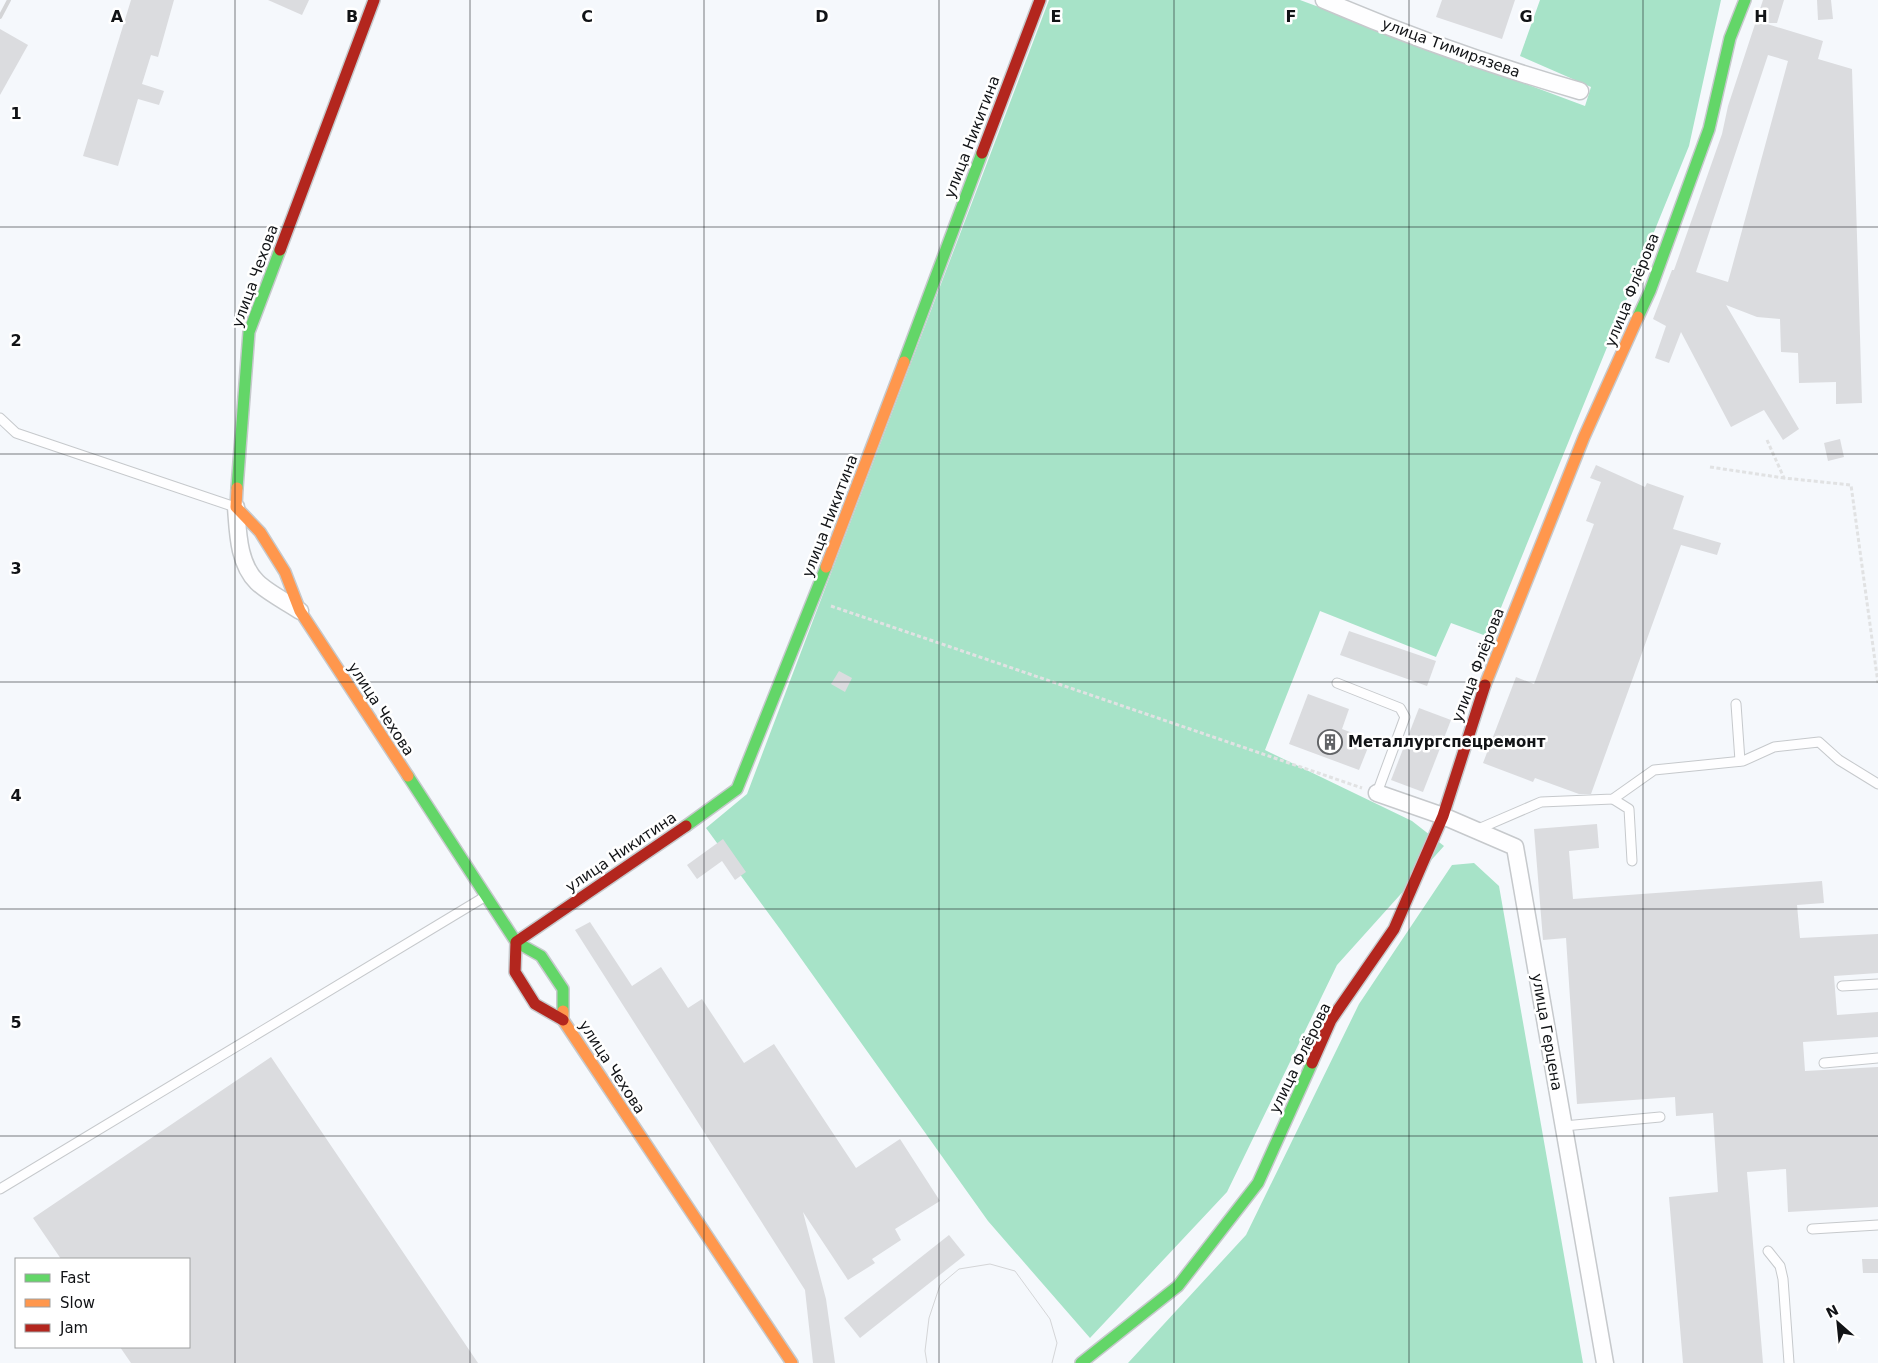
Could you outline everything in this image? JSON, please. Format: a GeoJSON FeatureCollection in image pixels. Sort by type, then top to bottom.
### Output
{"type":"FeatureCollection","features":[{"type":"Feature","properties":{"kind":"street","name":"улица Чехова"},"geometry":{"type":"LineString","coordinates":[[374,0],[248,332],[236,507],[260,532],[280,564],[300,611],[516,942],[541,956],[563,989],[563,1020],[792,1363]]}},
{"type":"Feature","properties":{"kind":"street","name":"улица Никитина"},"geometry":{"type":"LineString","coordinates":[[516,942],[737,789],[814,600],[1040,0]]}},
{"type":"Feature","properties":{"kind":"street","name":"улица Тимирязева"},"geometry":{"type":"LineString","coordinates":[[1324,0],[1366,18],[1515,72],[1580,91]]}},
{"type":"Feature","properties":{"kind":"street","name":"улица Флёрова"},"geometry":{"type":"LineString","coordinates":[[1082,1363],[1178,1286],[1258,1183],[1331,1020],[1394,929],[1444,816],[1478,702],[1584,437],[1650,291],[1709,129],[1730,38],[1745,0]]}},
{"type":"Feature","properties":{"kind":"street"},"geometry":{"type":"LineString","coordinates":[[236,507],[239,541],[244,562],[257,582],[300,611]]}},
{"type":"Feature","properties":{"kind":"street","name":"улица Герцена"},"geometry":{"type":"LineString","coordinates":[[1377,793],[1444,816],[1515,847],[1605,1363]]}},
{"type":"Feature","properties":{"kind":"street"},"geometry":{"type":"LineString","coordinates":[[516,942],[514,972],[535,1004],[563,1020]]}},
{"type":"Feature","properties":{"kind":"lane"},"geometry":{"type":"LineString","coordinates":[[0,418],[16,433],[236,507]]}},
{"type":"Feature","properties":{"kind":"lane"},"geometry":{"type":"LineString","coordinates":[[1337,683],[1400,708],[1405,717],[1377,793]]}},
{"type":"Feature","properties":{"kind":"lane"},"geometry":{"type":"LineString","coordinates":[[1736,704],[1740,762]]}},
{"type":"Feature","properties":{"kind":"lane"},"geometry":{"type":"LineString","coordinates":[[1476,830],[1541,802],[1613,799],[1654,770],[1740,762],[1774,747],[1820,742],[1839,760],[1878,784]]}},
{"type":"Feature","properties":{"kind":"lane"},"geometry":{"type":"LineString","coordinates":[[1613,799],[1628,809],[1632,861]]}},
{"type":"Feature","properties":{"kind":"lane"},"geometry":{"type":"LineString","coordinates":[[0,1189],[486,896]]}},
{"type":"Feature","properties":{"kind":"lane"},"geometry":{"type":"LineString","coordinates":[[1842,986],[1878,984]]}},
{"type":"Feature","properties":{"kind":"lane"},"geometry":{"type":"LineString","coordinates":[[1824,1063],[1878,1058]]}},
{"type":"Feature","properties":{"kind":"lane"},"geometry":{"type":"LineString","coordinates":[[1564,1126],[1660,1116]]}},
{"type":"Feature","properties":{"kind":"lane"},"geometry":{"type":"LineString","coordinates":[[1812,1229],[1878,1225]]}},
{"type":"Feature","properties":{"kind":"lane"},"geometry":{"type":"LineString","coordinates":[[1768,1251],[1780,1266],[1783,1279],[1789,1363]]}},
{"type":"Feature","properties":{"kind":"path"},"geometry":{"type":"LineString","coordinates":[[1767,440],[1784,478]]}},
{"type":"Feature","properties":{"kind":"path"},"geometry":{"type":"LineString","coordinates":[[1710,467],[1784,478],[1851,485],[1878,683]]}},
{"type":"Feature","properties":{"kind":"path"},"geometry":{"type":"LineString","coordinates":[[814,600],[1377,793]]}},
{"type":"Feature","properties":{"kind":"green space"},"geometry":{"type":"Polygon","coordinates":[[[1049,0],[1300,0],[1585,106],[1591,87],[1520,56],[1540,0],[1721,0],[1689,146],[1489,637],[1451,623],[1436,657],[1320,611],[1265,750],[1412,821],[1444,846],[1337,965],[1227,1192],[1090,1338],[988,1221],[706,828],[747,794],[1049,0]]]}},
{"type":"Feature","properties":{"kind":"green space"},"geometry":{"type":"Polygon","coordinates":[[[1474,863],[1499,886],[1583,1363],[1128,1363],[1246,1235],[1359,1004],[1452,865],[1474,863]]]}},
{"type":"Feature","properties":{"kind":"building"},"geometry":{"type":"Polygon","coordinates":[[[131,0],[174,0],[158,57],[151,55],[142,84],[164,91],[159,105],[138,99],[118,166],[83,156],[131,0]]]}},
{"type":"Feature","properties":{"kind":"building"},"geometry":{"type":"Polygon","coordinates":[[[268,0],[309,0],[302,15],[268,0]]]}},
{"type":"Feature","properties":{"kind":"building"},"geometry":{"type":"Polygon","coordinates":[[[1442,0],[1515,0],[1502,39],[1436,17],[1442,0]]]}},
{"type":"Feature","properties":{"kind":"building"},"geometry":{"type":"Polygon","coordinates":[[[1763,0],[1784,0],[1777,23],[1764,23],[1823,41],[1818,59],[1852,69],[1862,403],[1836,404],[1836,382],[1799,383],[1798,353],[1781,352],[1780,319],[1757,317],[1726,305],[1799,429],[1783,440],[1764,410],[1731,427],[1681,332],[1669,363],[1655,358],[1666,326],[1653,319],[1672,270],[1674,270],[1722,134],[1728,106],[1763,0]],[[1768,55],[1696,272],[1728,282],[1788,61],[1768,55]]]}},
{"type":"Feature","properties":{"kind":"building"},"geometry":{"type":"Polygon","coordinates":[[[1817,0],[1831,0],[1833,19],[1818,20],[1817,0]]]}},
{"type":"Feature","properties":{"kind":"building"},"geometry":{"type":"Polygon","coordinates":[[[0,29],[28,45],[0,95],[0,29]]]}},
{"type":"Feature","properties":{"kind":"building"},"geometry":{"type":"Polygon","coordinates":[[[1840,439],[1844,457],[1828,461],[1824,443],[1840,439]]]}},
{"type":"Feature","properties":{"kind":"building"},"geometry":{"type":"Polygon","coordinates":[[[1596,465],[1645,487],[1647,483],[1684,496],[1673,529],[1721,543],[1717,555],[1681,545],[1591,794],[1579,794],[1535,778],[1533,782],[1483,763],[1516,677],[1534,684],[1594,524],[1586,521],[1601,482],[1590,478],[1596,465]]]}},
{"type":"Feature","properties":{"kind":"building"},"geometry":{"type":"Polygon","coordinates":[[[1349,631],[1436,661],[1427,686],[1340,655],[1349,631]]]}},
{"type":"Feature","properties":{"kind":"building"},"geometry":{"type":"Polygon","coordinates":[[[839,671],[852,678],[845,692],[831,684],[839,671]]]}},
{"type":"Feature","properties":{"kind":"building","name":"Металлургспецремонт"},"geometry":{"type":"Polygon","coordinates":[[[1308,694],[1349,709],[1342,729],[1371,740],[1359,770],[1289,744],[1308,694]]]}},
{"type":"Feature","properties":{"kind":"building"},"geometry":{"type":"Polygon","coordinates":[[[1419,708],[1451,720],[1423,792],[1391,780],[1419,708]]]}},
{"type":"Feature","properties":{"kind":"building"},"geometry":{"type":"Polygon","coordinates":[[[1597,824],[1599,848],[1569,851],[1573,899],[1822,881],[1824,903],[1797,905],[1800,938],[1878,934],[1878,973],[1834,976],[1837,1015],[1878,1012],[1878,1037],[1803,1042],[1805,1071],[1878,1067],[1878,1207],[1788,1212],[1786,1169],[1747,1172],[1763,1363],[1683,1363],[1669,1197],[1718,1192],[1713,1113],[1676,1116],[1675,1097],[1577,1104],[1566,938],[1543,940],[1534,829],[1597,824]]]}},
{"type":"Feature","properties":{"kind":"building"},"geometry":{"type":"Polygon","coordinates":[[[723,839],[746,872],[735,880],[722,861],[697,879],[687,865],[723,839]]]}},
{"type":"Feature","properties":{"kind":"building"},"geometry":{"type":"Polygon","coordinates":[[[590,922],[632,986],[661,967],[688,1008],[702,999],[744,1063],[774,1044],[856,1168],[900,1139],[940,1201],[895,1229],[901,1240],[872,1259],[875,1263],[848,1280],[803,1212],[826,1299],[835,1363],[813,1363],[805,1290],[575,930],[590,922]]]}},
{"type":"Feature","properties":{"kind":"building"},"geometry":{"type":"Polygon","coordinates":[[[271,1057],[478,1363],[131,1363],[121,1348],[190,1348],[190,1258],[60,1258],[33,1218],[271,1057]]]}},
{"type":"Feature","properties":{"kind":"building"},"geometry":{"type":"Polygon","coordinates":[[[949,1235],[965,1255],[860,1338],[844,1318],[949,1235]]]}},
{"type":"Feature","properties":{"kind":"building"},"geometry":{"type":"Polygon","coordinates":[[[1862,1259],[1878,1259],[1878,1273],[1863,1273],[1862,1259]]]}},
{"type":"Feature","properties":{"kind":"tram line"},"geometry":{"type":"LineString","coordinates":[[927,1363],[925,1351],[929,1318],[940,1285],[959,1269],[990,1264],[1015,1271],[1050,1319],[1057,1343],[1052,1363]]}},
{"type":"Feature","properties":{"kind":"railway"},"geometry":{"type":"LineString","coordinates":[[0,17],[9,0]]}},
{"type":"Feature","properties":{"kind":"traffic: fast"},"geometry":{"type":"LineString","coordinates":[[1638,317],[1650,291],[1709,129],[1730,38],[1745,0]]}},
{"type":"Feature","properties":{"kind":"traffic: fast"},"geometry":{"type":"LineString","coordinates":[[904,362],[982,153]]}},
{"type":"Feature","properties":{"kind":"traffic: fast"},"geometry":{"type":"LineString","coordinates":[[237,488],[249,332],[280,250]]}},
{"type":"Feature","properties":{"kind":"traffic: fast"},"geometry":{"type":"LineString","coordinates":[[686,826],[737,789],[826,567]]}},
{"type":"Feature","properties":{"kind":"traffic: fast"},"geometry":{"type":"LineString","coordinates":[[408,776],[516,942],[541,956],[563,989],[563,1011]]}},
{"type":"Feature","properties":{"kind":"traffic: fast"},"geometry":{"type":"LineString","coordinates":[[1081,1363],[1178,1286],[1258,1183],[1312,1063]]}},
{"type":"Feature","properties":{"kind":"traffic: slow"},"geometry":{"type":"LineString","coordinates":[[1485,685],[1584,437],[1638,317]]}},
{"type":"Feature","properties":{"kind":"traffic: slow"},"geometry":{"type":"LineString","coordinates":[[826,567],[904,362]]}},
{"type":"Feature","properties":{"kind":"traffic: slow"},"geometry":{"type":"LineString","coordinates":[[237,488],[236,507],[260,532],[285,572],[300,611],[408,776]]}},
{"type":"Feature","properties":{"kind":"traffic: slow"},"geometry":{"type":"LineString","coordinates":[[563,1011],[563,1020],[792,1363]]}},
{"type":"Feature","properties":{"kind":"traffic: jam"},"geometry":{"type":"LineString","coordinates":[[280,250],[374,0]]}},
{"type":"Feature","properties":{"kind":"traffic: jam"},"geometry":{"type":"LineString","coordinates":[[982,153],[1040,0]]}},
{"type":"Feature","properties":{"kind":"traffic: jam"},"geometry":{"type":"LineString","coordinates":[[1312,1063],[1331,1020],[1394,929],[1443,816],[1485,685]]}},
{"type":"Feature","properties":{"kind":"traffic: jam"},"geometry":{"type":"LineString","coordinates":[[563,1020],[535,1004],[515,972],[516,942],[686,826]]}},
{"type":"Feature","properties":{"kind":"place","name":"Металлургспецремонт"},"geometry":{"type":"Point","coordinates":[1330,742]}}]}
